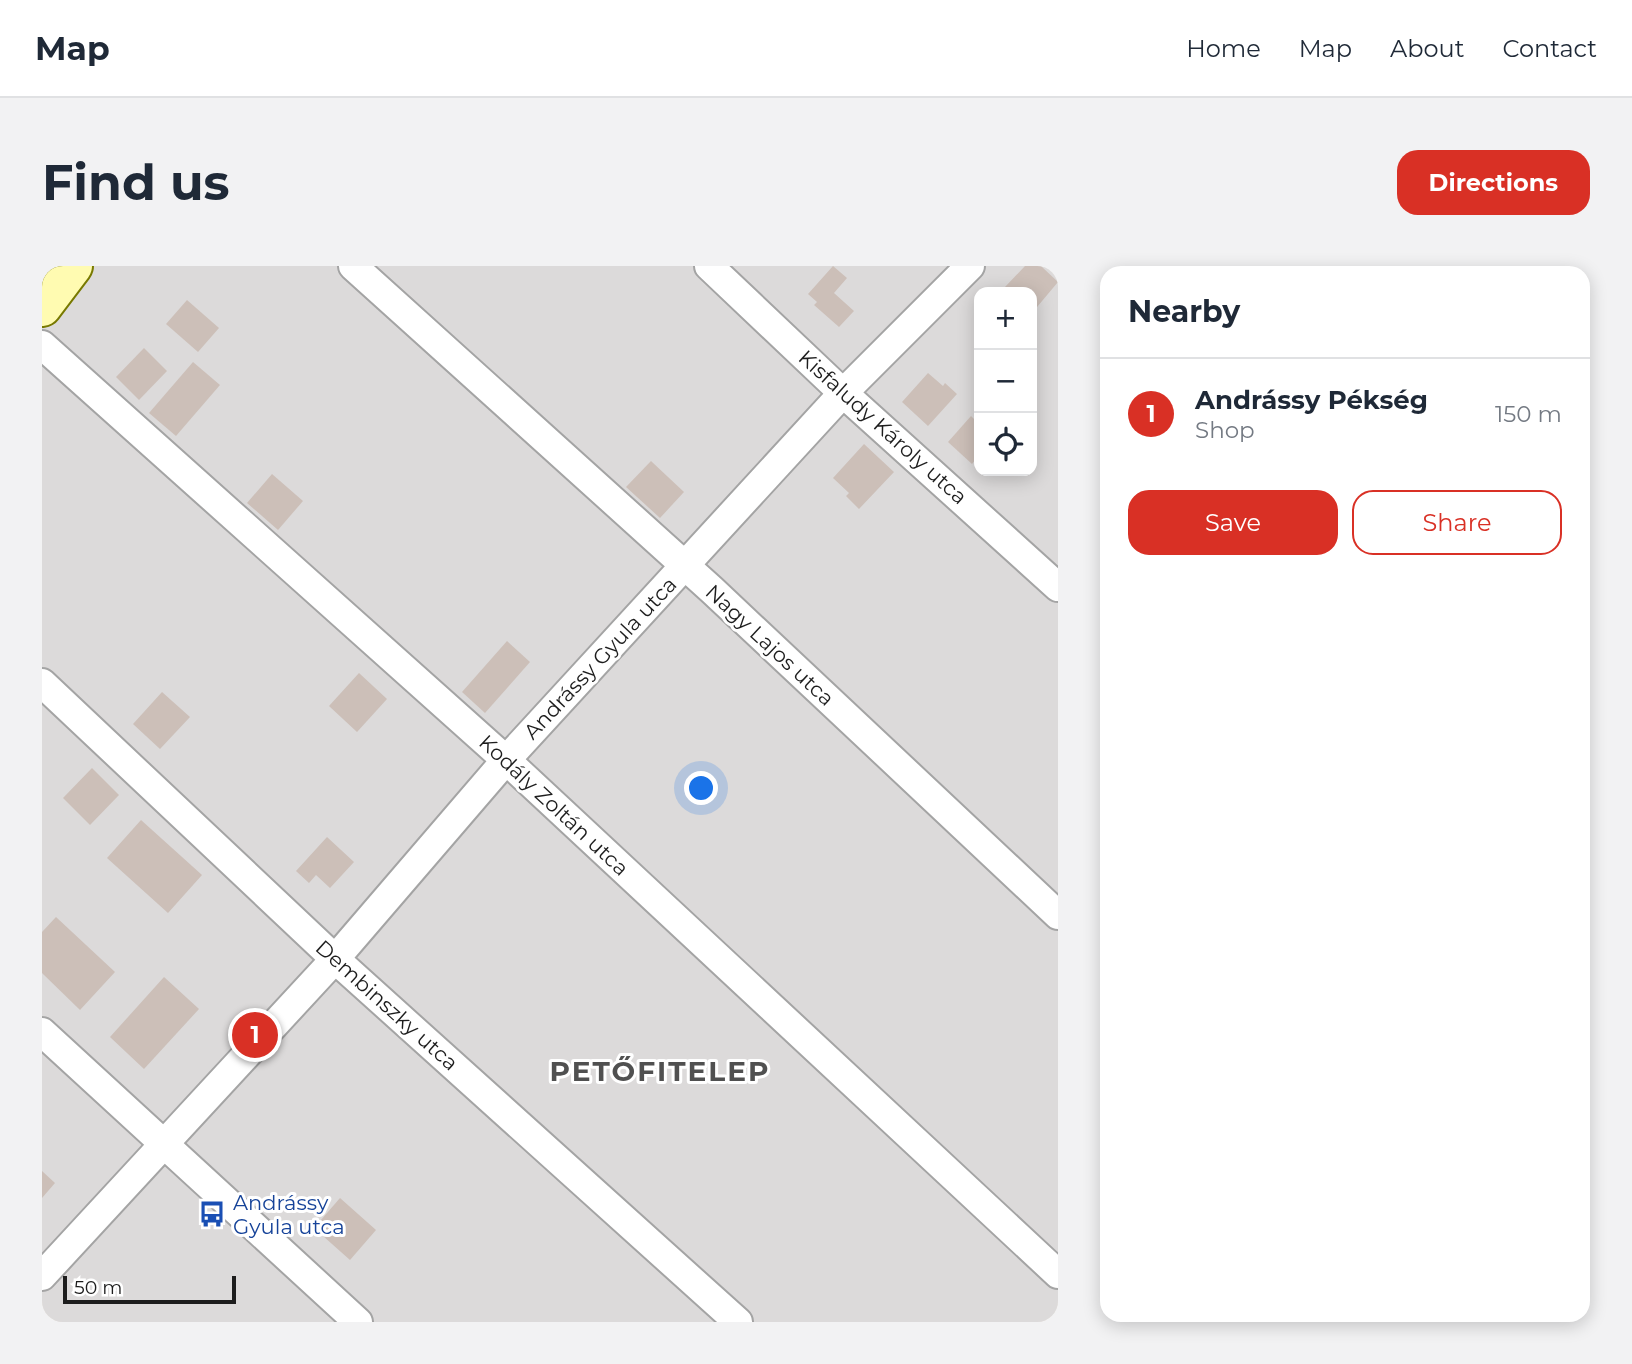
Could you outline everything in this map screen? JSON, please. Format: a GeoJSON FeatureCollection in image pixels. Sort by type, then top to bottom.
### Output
{"type":"FeatureCollection","features":[{"type":"Feature","properties":{"kind":"main road"},"geometry":{"type":"LineString","coordinates":[[42,307],[73,266]]}},
{"type":"Feature","properties":{"kind":"street","name":"Nagy Lajos utca"},"geometry":{"type":"LineString","coordinates":[[353,266],[684,565],[1058,915]]}},
{"type":"Feature","properties":{"kind":"street","name":"Kisfaludy Károly utca"},"geometry":{"type":"LineString","coordinates":[[709,266],[843,393],[1058,587]]}},
{"type":"Feature","properties":{"kind":"street","name":"Andrássy Gyula utca"},"geometry":{"type":"LineString","coordinates":[[42,1276],[335,959],[506,760],[684,565],[843,393],[970,266]]}},
{"type":"Feature","properties":{"kind":"street","name":"Kodály Zoltán utca"},"geometry":{"type":"LineString","coordinates":[[42,345],[506,760],[1058,1274]]}},
{"type":"Feature","properties":{"kind":"street","name":"Dembinszky utca"},"geometry":{"type":"LineString","coordinates":[[42,682],[335,959],[738,1322]]}},
{"type":"Feature","properties":{"kind":"street"},"geometry":{"type":"LineString","coordinates":[[42,1032],[358,1322]]}},
{"type":"Feature","properties":{"kind":"shaded area"},"geometry":{"type":"Polygon","coordinates":[[[42,266],[1058,266],[1058,1322],[42,1322],[42,266]]]}},
{"type":"Feature","properties":{"kind":"building"},"geometry":{"type":"Polygon","coordinates":[[[833,266],[847,278],[834,293],[854,311],[839,327],[814,305],[817,302],[808,294],[833,266]]]}},
{"type":"Feature","properties":{"kind":"building"},"geometry":{"type":"Polygon","coordinates":[[[1025,266],[1041,266],[1058,282],[1037,307],[1037,287],[1005,287],[1025,266]]]}},
{"type":"Feature","properties":{"kind":"building"},"geometry":{"type":"Polygon","coordinates":[[[187,300],[219,328],[198,352],[166,324],[187,300]]]}},
{"type":"Feature","properties":{"kind":"building"},"geometry":{"type":"Polygon","coordinates":[[[144,348],[167,371],[139,400],[116,377],[144,348]]]}},
{"type":"Feature","properties":{"kind":"building"},"geometry":{"type":"Polygon","coordinates":[[[193,362],[220,385],[176,436],[149,413],[193,362]]]}},
{"type":"Feature","properties":{"kind":"building"},"geometry":{"type":"Polygon","coordinates":[[[928,373],[957,394],[928,426],[902,402],[928,373]]]}},
{"type":"Feature","properties":{"kind":"building"},"geometry":{"type":"Polygon","coordinates":[[[971,416],[974,419],[972,464],[948,442],[971,416]]]}},
{"type":"Feature","properties":{"kind":"building"},"geometry":{"type":"Polygon","coordinates":[[[864,444],[894,472],[859,509],[846,496],[849,493],[833,478],[864,444]]]}},
{"type":"Feature","properties":{"kind":"building"},"geometry":{"type":"Polygon","coordinates":[[[651,461],[684,492],[660,518],[626,487],[651,461]]]}},
{"type":"Feature","properties":{"kind":"building"},"geometry":{"type":"Polygon","coordinates":[[[272,474],[303,501],[278,530],[247,503],[272,474]]]}},
{"type":"Feature","properties":{"kind":"building"},"geometry":{"type":"Polygon","coordinates":[[[507,641],[530,662],[485,713],[462,692],[507,641]]]}},
{"type":"Feature","properties":{"kind":"building"},"geometry":{"type":"Polygon","coordinates":[[[359,673],[387,699],[357,732],[329,706],[359,673]]]}},
{"type":"Feature","properties":{"kind":"building"},"geometry":{"type":"Polygon","coordinates":[[[162,692],[190,717],[160,749],[133,724],[162,692]]]}},
{"type":"Feature","properties":{"kind":"building"},"geometry":{"type":"Polygon","coordinates":[[[92,768],[119,795],[90,825],[63,798],[92,768]]]}},
{"type":"Feature","properties":{"kind":"building"},"geometry":{"type":"Polygon","coordinates":[[[141,820],[202,875],[168,913],[107,858],[141,820]]]}},
{"type":"Feature","properties":{"kind":"building"},"geometry":{"type":"Polygon","coordinates":[[[327,837],[354,862],[330,888],[316,875],[309,883],[296,871],[327,837]]]}},
{"type":"Feature","properties":{"kind":"building"},"geometry":{"type":"Polygon","coordinates":[[[56,917],[115,972],[80,1010],[42,973],[42,932],[56,917]]]}},
{"type":"Feature","properties":{"kind":"building"},"geometry":{"type":"Polygon","coordinates":[[[164,977],[199,1009],[144,1069],[110,1037],[164,977]]]}},
{"type":"Feature","properties":{"kind":"building"},"geometry":{"type":"Polygon","coordinates":[[[42,1171],[55,1183],[42,1198],[42,1171]]]}},
{"type":"Feature","properties":{"kind":"building"},"geometry":{"type":"Polygon","coordinates":[[[340,1198],[376,1230],[350,1260],[314,1228],[340,1198]]]}},
{"type":"Feature","properties":{"kind":"place","name":"Andrássy Pékség"},"geometry":{"type":"Point","coordinates":[255,1035]}},
{"type":"Feature","properties":{"kind":"place","name":"Andrássy Gyula utca"},"geometry":{"type":"Point","coordinates":[212,1214]}},
{"type":"Feature","properties":{"kind":"district","name":"PETŐFITELEP"},"geometry":{"type":"Point","coordinates":[660,1071]}}]}
